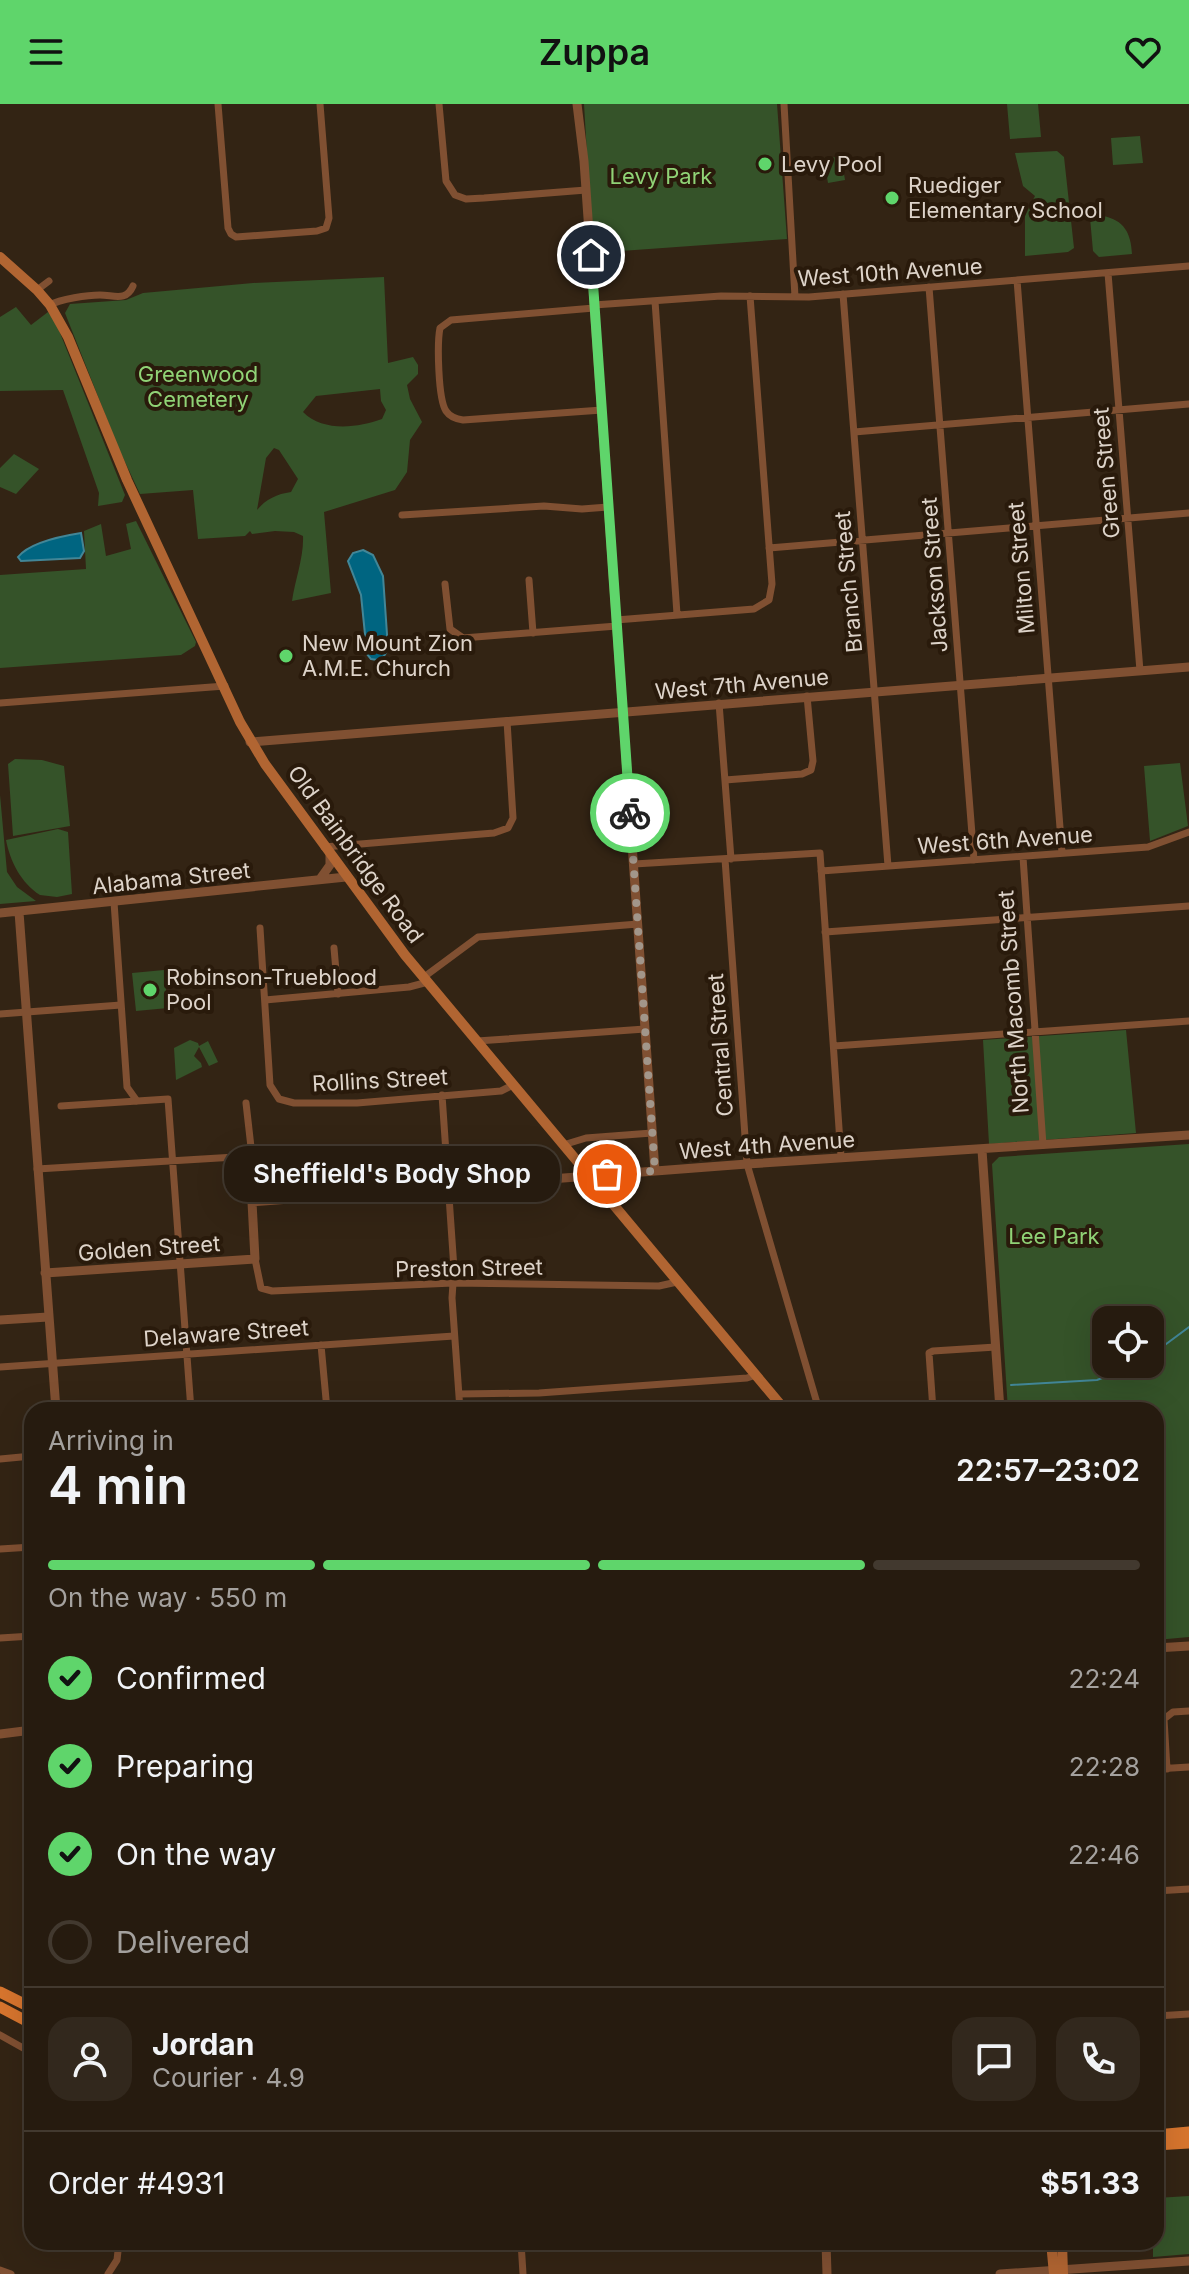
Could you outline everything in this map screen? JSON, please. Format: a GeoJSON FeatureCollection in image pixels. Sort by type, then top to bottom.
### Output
{"type":"FeatureCollection","features":[{"type":"Feature","properties":{"kind":"main road","name":"Old Bainbridge Road"},"geometry":{"type":"LineString","coordinates":[[0,257],[50,305],[68,337],[122,468],[250,742],[346,877],[426,980],[778,1402]]}},
{"type":"Feature","properties":{"kind":"main road"},"geometry":{"type":"LineString","coordinates":[[0,1992],[24,2004]]}},
{"type":"Feature","properties":{"kind":"main road"},"geometry":{"type":"LineString","coordinates":[[0,2007],[24,2020]]}},
{"type":"Feature","properties":{"kind":"main road"},"geometry":{"type":"LineString","coordinates":[[1164,2134],[1189,2132]]}},
{"type":"Feature","properties":{"kind":"main road"},"geometry":{"type":"LineString","coordinates":[[1164,2145],[1189,2143]]}},
{"type":"Feature","properties":{"kind":"main road"},"geometry":{"type":"LineString","coordinates":[[1053,2250],[1059,2272]]}},
{"type":"Feature","properties":{"kind":"main road"},"geometry":{"type":"LineString","coordinates":[[1059,2272],[1061,2250]]}},
{"type":"Feature","properties":{"kind":"street"},"geometry":{"type":"LineString","coordinates":[[218,104],[228,228],[236,237],[326,228],[329,218],[320,104]]}},
{"type":"Feature","properties":{"kind":"street"},"geometry":{"type":"LineString","coordinates":[[439,104],[446,181],[455,195],[475,198],[586,190]]}},
{"type":"Feature","properties":{"kind":"street"},"geometry":{"type":"LineString","coordinates":[[577,104],[586,190],[655,1171]]}},
{"type":"Feature","properties":{"kind":"street"},"geometry":{"type":"LineString","coordinates":[[784,104],[795,297]]}},
{"type":"Feature","properties":{"kind":"street","name":"West 10th Avenue"},"geometry":{"type":"LineString","coordinates":[[602,410],[463,420],[451,416],[444,406],[439,335],[444,325],[462,318],[655,301],[843,294],[1189,266]]}},
{"type":"Feature","properties":{"kind":"street","name":"Green Street"},"geometry":{"type":"LineString","coordinates":[[1108,273],[1140,671]]}},
{"type":"Feature","properties":{"kind":"street","name":"Milton Street"},"geometry":{"type":"LineString","coordinates":[[1017,280],[1062,853]]}},
{"type":"Feature","properties":{"kind":"street"},"geometry":{"type":"LineString","coordinates":[[37,290],[49,281]]}},
{"type":"Feature","properties":{"kind":"street"},"geometry":{"type":"LineString","coordinates":[[50,305],[65,299],[99,295],[118,298],[127,294],[133,286]]}},
{"type":"Feature","properties":{"kind":"street","name":"Jackson Street"},"geometry":{"type":"LineString","coordinates":[[929,287],[974,860]]}},
{"type":"Feature","properties":{"kind":"street","name":"Branch Street"},"geometry":{"type":"LineString","coordinates":[[843,294],[888,866]]}},
{"type":"Feature","properties":{"kind":"street"},"geometry":{"type":"LineString","coordinates":[[445,584],[450,629],[458,636],[533,633],[677,614],[754,609],[766,604],[772,584],[750,296]]}},
{"type":"Feature","properties":{"kind":"street"},"geometry":{"type":"LineString","coordinates":[[655,301],[677,614]]}},
{"type":"Feature","properties":{"kind":"street"},"geometry":{"type":"LineString","coordinates":[[854,432],[1189,404]]}},
{"type":"Feature","properties":{"kind":"street"},"geometry":{"type":"LineString","coordinates":[[402,515],[544,506],[582,509],[608,507]]}},
{"type":"Feature","properties":{"kind":"street"},"geometry":{"type":"LineString","coordinates":[[769,548],[1189,513]]}},
{"type":"Feature","properties":{"kind":"street"},"geometry":{"type":"LineString","coordinates":[[529,580],[533,633]]}},
{"type":"Feature","properties":{"kind":"street","name":"West 7th Avenue"},"geometry":{"type":"LineString","coordinates":[[250,742],[1189,667]]}},
{"type":"Feature","properties":{"kind":"street"},"geometry":{"type":"LineString","coordinates":[[0,703],[225,686]]}},
{"type":"Feature","properties":{"kind":"street"},"geometry":{"type":"LineString","coordinates":[[725,780],[802,774],[812,767],[807,696]]}},
{"type":"Feature","properties":{"kind":"street","name":"Central Street"},"geometry":{"type":"LineString","coordinates":[[719,703],[747,1164],[817,1402]]}},
{"type":"Feature","properties":{"kind":"street"},"geometry":{"type":"LineString","coordinates":[[320,879],[330,865],[327,851],[494,833],[508,828],[513,818],[507,721]]}},
{"type":"Feature","properties":{"kind":"street","name":"West 6th Avenue"},"geometry":{"type":"LineString","coordinates":[[821,871],[1148,847],[1189,832]]}},
{"type":"Feature","properties":{"kind":"street"},"geometry":{"type":"LineString","coordinates":[[634,864],[820,853],[841,1157]]}},
{"type":"Feature","properties":{"kind":"street","name":"North Macomb Street"},"geometry":{"type":"LineString","coordinates":[[1023,857],[1043,1145]]}},
{"type":"Feature","properties":{"kind":"street","name":"Alabama Street"},"geometry":{"type":"LineString","coordinates":[[0,913],[346,877]]}},
{"type":"Feature","properties":{"kind":"street"},"geometry":{"type":"LineString","coordinates":[[114,902],[127,1087],[137,1101]]}},
{"type":"Feature","properties":{"kind":"street"},"geometry":{"type":"LineString","coordinates":[[825,932],[1189,906]]}},
{"type":"Feature","properties":{"kind":"street"},"geometry":{"type":"LineString","coordinates":[[19,912],[55,1402]]}},
{"type":"Feature","properties":{"kind":"street"},"geometry":{"type":"LineString","coordinates":[[265,1000],[409,987],[426,980],[478,937],[638,924]]}},
{"type":"Feature","properties":{"kind":"street","name":"Rollins Street"},"geometry":{"type":"LineString","coordinates":[[260,928],[270,1085],[279,1099],[294,1103],[329,1103],[501,1091],[513,1085]]}},
{"type":"Feature","properties":{"kind":"street"},"geometry":{"type":"LineString","coordinates":[[334,948],[338,994]]}},
{"type":"Feature","properties":{"kind":"street"},"geometry":{"type":"LineString","coordinates":[[0,1014],[121,1005]]}},
{"type":"Feature","properties":{"kind":"street"},"geometry":{"type":"LineString","coordinates":[[834,1046],[1189,1021]]}},
{"type":"Feature","properties":{"kind":"street"},"geometry":{"type":"LineString","coordinates":[[477,1041],[645,1029]]}},
{"type":"Feature","properties":{"kind":"street"},"geometry":{"type":"LineString","coordinates":[[442,1095],[460,1402]]}},
{"type":"Feature","properties":{"kind":"street"},"geometry":{"type":"LineString","coordinates":[[61,1106],[168,1099],[190,1402]]}},
{"type":"Feature","properties":{"kind":"street"},"geometry":{"type":"LineString","coordinates":[[246,1103],[252,1156],[255,1259]]}},
{"type":"Feature","properties":{"kind":"street"},"geometry":{"type":"LineString","coordinates":[[563,1145],[586,1138],[652,1133]]}},
{"type":"Feature","properties":{"kind":"street","name":"West 4th Avenue"},"geometry":{"type":"LineString","coordinates":[[252,1202],[841,1157],[1189,1135]]}},
{"type":"Feature","properties":{"kind":"street"},"geometry":{"type":"LineString","coordinates":[[982,1150],[999,1402]]}},
{"type":"Feature","properties":{"kind":"street"},"geometry":{"type":"LineString","coordinates":[[37,1169],[252,1156]]}},
{"type":"Feature","properties":{"kind":"street","name":"Golden Street"},"geometry":{"type":"LineString","coordinates":[[45,1273],[255,1259]]}},
{"type":"Feature","properties":{"kind":"street","name":"Preston Street"},"geometry":{"type":"LineString","coordinates":[[255,1259],[261,1288],[272,1291],[453,1283],[659,1286],[677,1282]]}},
{"type":"Feature","properties":{"kind":"street"},"geometry":{"type":"LineString","coordinates":[[0,1320],[48,1317]]}},
{"type":"Feature","properties":{"kind":"street","name":"Delaware Street"},"geometry":{"type":"LineString","coordinates":[[0,1367],[454,1336]]}},
{"type":"Feature","properties":{"kind":"street"},"geometry":{"type":"LineString","coordinates":[[321,1345],[326,1402]]}},
{"type":"Feature","properties":{"kind":"street"},"geometry":{"type":"LineString","coordinates":[[932,1402],[929,1353],[996,1347]]}},
{"type":"Feature","properties":{"kind":"street"},"geometry":{"type":"LineString","coordinates":[[459,1394],[585,1390],[756,1375]]}},
{"type":"Feature","properties":{"kind":"street"},"geometry":{"type":"LineString","coordinates":[[0,1459],[24,1457]]}},
{"type":"Feature","properties":{"kind":"street"},"geometry":{"type":"LineString","coordinates":[[0,1549],[24,1548]]}},
{"type":"Feature","properties":{"kind":"street"},"geometry":{"type":"LineString","coordinates":[[0,1638],[24,1636]]}},
{"type":"Feature","properties":{"kind":"street"},"geometry":{"type":"LineString","coordinates":[[1164,1648],[1189,1646]]}},
{"type":"Feature","properties":{"kind":"street"},"geometry":{"type":"LineString","coordinates":[[1189,1711],[1173,1712],[1164,1719],[1167,1769],[1189,1767]]}},
{"type":"Feature","properties":{"kind":"street"},"geometry":{"type":"LineString","coordinates":[[0,1734],[24,1731]]}},
{"type":"Feature","properties":{"kind":"street"},"geometry":{"type":"LineString","coordinates":[[1164,1891],[1189,1889]]}},
{"type":"Feature","properties":{"kind":"street"},"geometry":{"type":"LineString","coordinates":[[1164,2016],[1189,2014]]}},
{"type":"Feature","properties":{"kind":"street"},"geometry":{"type":"LineString","coordinates":[[0,2035],[24,2048]]}},
{"type":"Feature","properties":{"kind":"street"},"geometry":{"type":"LineString","coordinates":[[108,2274],[118,2258],[118,2250]]}},
{"type":"Feature","properties":{"kind":"street"},"geometry":{"type":"LineString","coordinates":[[522,2250],[523,2274]]}},
{"type":"Feature","properties":{"kind":"street"},"geometry":{"type":"LineString","coordinates":[[826,2250],[827,2274]]}},
{"type":"Feature","properties":{"kind":"street"},"geometry":{"type":"LineString","coordinates":[[1000,2274],[1189,2261]]}},
{"type":"Feature","properties":{"kind":"street"},"geometry":{"type":"LineString","coordinates":[[0,2270],[11,2274]]}},
{"type":"Feature","properties":{"kind":"green space","name":"Levy Park"},"geometry":{"type":"Polygon","coordinates":[[[584,104],[777,104],[787,239],[593,253],[584,104]]]}},
{"type":"Feature","properties":{"kind":"green space"},"geometry":{"type":"Polygon","coordinates":[[[1007,104],[1038,104],[1041,137],[1010,139],[1007,104]]]}},
{"type":"Feature","properties":{"kind":"green space"},"geometry":{"type":"Polygon","coordinates":[[[1140,136],[1143,163],[1113,165],[1111,138],[1140,136]]]}},
{"type":"Feature","properties":{"kind":"green space"},"geometry":{"type":"Polygon","coordinates":[[[1057,151],[1064,157],[1074,248],[1068,252],[1025,256],[1025,216],[1035,196],[1023,186],[1015,153],[1057,151]]]}},
{"type":"Feature","properties":{"kind":"green space"},"geometry":{"type":"Polygon","coordinates":[[[841,156],[845,180],[828,183],[824,159],[841,156]]]}},
{"type":"Feature","properties":{"kind":"green space"},"geometry":{"type":"Polygon","coordinates":[[[1103,216],[1125,229],[1132,254],[1099,257],[1093,251],[1090,218],[1103,216]]]}},
{"type":"Feature","properties":{"kind":"green space","name":"Greenwood Cemetery"},"geometry":{"type":"Polygon","coordinates":[[[384,277],[388,363],[413,357],[418,365],[418,374],[407,385],[410,399],[422,422],[410,440],[407,472],[395,490],[324,512],[331,593],[292,601],[303,536],[294,532],[252,534],[250,531],[245,536],[198,539],[193,490],[140,494],[65,313],[70,304],[126,300],[143,293],[253,283],[384,277]],[[380,389],[316,396],[303,412],[320,423],[330,425],[351,426],[372,422],[382,419],[386,410],[380,389]],[[274,448],[266,458],[257,510],[272,498],[291,492],[298,479],[279,450],[274,448]]]}},
{"type":"Feature","properties":{"kind":"green space"},"geometry":{"type":"Polygon","coordinates":[[[16,307],[31,325],[48,312],[56,323],[125,495],[122,502],[98,506],[99,493],[63,390],[0,391],[0,317],[16,307]]]}},
{"type":"Feature","properties":{"kind":"green space"},"geometry":{"type":"Polygon","coordinates":[[[14,454],[39,469],[16,494],[0,487],[0,468],[14,454]]]}},
{"type":"Feature","properties":{"kind":"green space"},"geometry":{"type":"Polygon","coordinates":[[[136,521],[196,642],[195,646],[181,655],[0,668],[0,575],[86,569],[84,531],[101,524],[106,556],[131,549],[126,524],[136,521]]]}},
{"type":"Feature","properties":{"kind":"green space"},"geometry":{"type":"Polygon","coordinates":[[[15,759],[42,760],[64,766],[70,826],[13,836],[8,764],[15,759]]]}},
{"type":"Feature","properties":{"kind":"green space"},"geometry":{"type":"Polygon","coordinates":[[[1180,763],[1188,826],[1150,841],[1144,766],[1180,763]]]}},
{"type":"Feature","properties":{"kind":"green space"},"geometry":{"type":"Polygon","coordinates":[[[0,795],[7,872],[17,887],[36,901],[0,904],[0,795]]]}},
{"type":"Feature","properties":{"kind":"green space"},"geometry":{"type":"Polygon","coordinates":[[[58,829],[68,832],[72,894],[57,897],[40,895],[17,871],[6,840],[58,829]]]}},
{"type":"Feature","properties":{"kind":"green space","name":"Robinson-Trueblood Pool"},"geometry":{"type":"Polygon","coordinates":[[[164,970],[168,1008],[136,1011],[132,973],[164,970]]]}},
{"type":"Feature","properties":{"kind":"green space"},"geometry":{"type":"Polygon","coordinates":[[[1126,1030],[1136,1133],[989,1144],[983,1040],[1126,1030]]]}},
{"type":"Feature","properties":{"kind":"green space"},"geometry":{"type":"Polygon","coordinates":[[[190,1040],[199,1046],[208,1041],[218,1062],[209,1066],[199,1047],[194,1056],[202,1067],[176,1080],[174,1048],[190,1040]]]}},
{"type":"Feature","properties":{"kind":"green space","name":"Lee Park"},"geometry":{"type":"Polygon","coordinates":[[[1189,1144],[1189,1637],[1164,1639],[1164,1402],[1007,1402],[992,1164],[999,1157],[1189,1144]]]}},
{"type":"Feature","properties":{"kind":"green space"},"geometry":{"type":"Polygon","coordinates":[[[1189,2196],[1189,2254],[1153,2257],[1153,2250],[1164,2250],[1164,2198],[1189,2196]]]}},
{"type":"Feature","properties":{"kind":"water"},"geometry":{"type":"Polygon","coordinates":[[[81,533],[84,551],[80,558],[21,561],[18,557],[38,544],[81,533]]]}},
{"type":"Feature","properties":{"kind":"water"},"geometry":{"type":"Polygon","coordinates":[[[363,550],[373,555],[383,576],[388,649],[377,660],[367,654],[361,595],[348,561],[353,553],[363,550]]]}},
{"type":"Feature","properties":{"kind":"waterway"},"geometry":{"type":"LineString","coordinates":[[1164,1346],[1189,1327]]}},
{"type":"Feature","properties":{"kind":"waterway"},"geometry":{"type":"LineString","coordinates":[[1011,1385],[1102,1378]]}},
{"type":"Feature","properties":{"kind":"way so far"},"geometry":{"type":"LineString","coordinates":[[607,1174],[655,1171],[630,813]]}},
{"type":"Feature","properties":{"kind":"place","name":"Levy Pool"},"geometry":{"type":"Point","coordinates":[765,164]}},
{"type":"Feature","properties":{"kind":"place","name":"Ruediger Elementary School"},"geometry":{"type":"Point","coordinates":[892,198]}},
{"type":"Feature","properties":{"kind":"place","name":"New Mount Zion A.M.E. Church"},"geometry":{"type":"Point","coordinates":[286,656]}},
{"type":"Feature","properties":{"kind":"place","name":"Robinson-Trueblood Pool"},"geometry":{"type":"Point","coordinates":[150,990]}},
{"type":"Feature","properties":{"kind":"place","name":"Sheffield's Body Shop"},"geometry":{"type":"Point","coordinates":[607,1174]}},
{"type":"Feature","properties":{"kind":"route"},"geometry":{"type":"LineString","coordinates":[[591,255],[630,813]]}}]}
